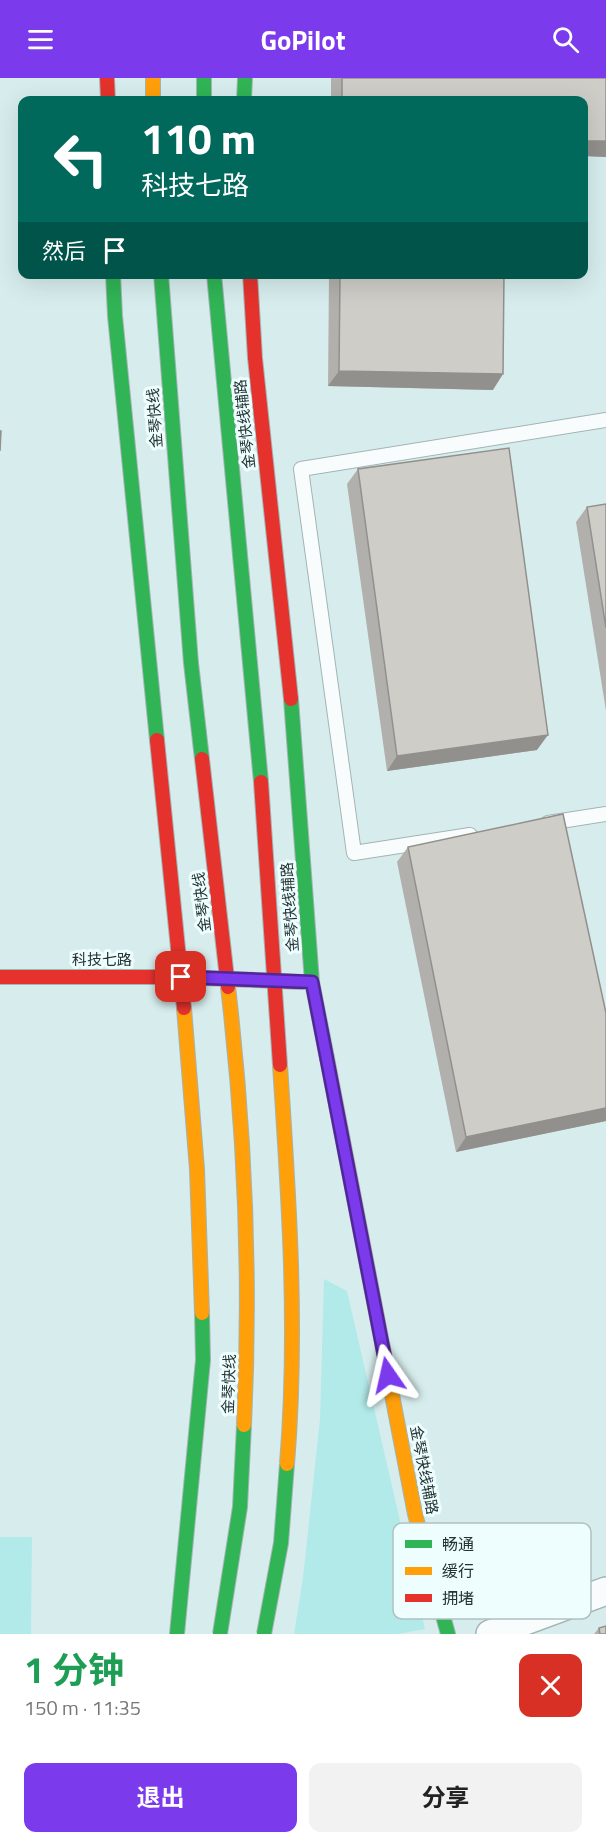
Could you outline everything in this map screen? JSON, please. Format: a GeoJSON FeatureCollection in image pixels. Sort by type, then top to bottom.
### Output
{"type":"FeatureCollection","features":[{"type":"Feature","properties":{"kind":"main road"},"geometry":{"type":"LineString","coordinates":[[107,78],[108,96]]}},
{"type":"Feature","properties":{"kind":"main road"},"geometry":{"type":"LineString","coordinates":[[153,78],[153,96]]}},
{"type":"Feature","properties":{"kind":"main road"},"geometry":{"type":"LineString","coordinates":[[204,78],[204,96]]}},
{"type":"Feature","properties":{"kind":"main road"},"geometry":{"type":"LineString","coordinates":[[244,96],[245,78]]}},
{"type":"Feature","properties":{"kind":"main road"},"geometry":{"type":"LineString","coordinates":[[113,279],[115,316],[181,977],[197,1169],[203,1360],[177,1634]]}},
{"type":"Feature","properties":{"kind":"main road","name":"金琴快线"},"geometry":{"type":"LineString","coordinates":[[161,279],[191,663],[237,1065],[243,1191],[247,1364],[240,1507],[220,1634]]}},
{"type":"Feature","properties":{"kind":"main road"},"geometry":{"type":"LineString","coordinates":[[214,279],[258,739],[292,1250],[292,1409],[281,1543],[264,1634]]}},
{"type":"Feature","properties":{"kind":"main road","name":"金琴快线辅路"},"geometry":{"type":"LineString","coordinates":[[250,279],[255,358],[295,738],[312,982],[417,1523]]}},
{"type":"Feature","properties":{"kind":"main road","name":"科技七路"},"geometry":{"type":"LineString","coordinates":[[0,977],[181,977],[312,982]]}},
{"type":"Feature","properties":{"kind":"main road","name":"金琴快线辅路"},"geometry":{"type":"LineString","coordinates":[[444,1619],[448,1634]]}},
{"type":"Feature","properties":{"kind":"street"},"geometry":{"type":"LineString","coordinates":[[591,1597],[606,1592]]}},
{"type":"Feature","properties":{"kind":"street"},"geometry":{"type":"LineString","coordinates":[[490,1634],[529,1619]]}},
{"type":"Feature","properties":{"kind":"lane"},"geometry":{"type":"LineString","coordinates":[[480,833],[354,853],[301,469],[606,420]]}},
{"type":"Feature","properties":{"kind":"lane"},"geometry":{"type":"LineString","coordinates":[[537,824],[606,814]]}},
{"type":"Feature","properties":{"kind":"shaded area"},"geometry":{"type":"Polygon","coordinates":[[[324,1279],[347,1291],[401,1523],[393,1523],[393,1619],[423,1619],[425,1629],[398,1634],[294,1634],[303,1578],[320,1419],[324,1279]]]}},
{"type":"Feature","properties":{"kind":"shaded area"},"geometry":{"type":"Polygon","coordinates":[[[0,1537],[32,1537],[31,1634],[0,1634],[0,1537]]]}},
{"type":"Feature","properties":{"kind":"building"},"geometry":{"type":"Polygon","coordinates":[[[342,78],[606,78],[606,141],[588,141],[588,96],[342,96],[342,78]]]}},
{"type":"Feature","properties":{"kind":"building"},"geometry":{"type":"Polygon","coordinates":[[[340,279],[504,279],[503,374],[339,371],[340,279]]]}},
{"type":"Feature","properties":{"kind":"building"},"geometry":{"type":"Polygon","coordinates":[[[509,448],[548,735],[397,756],[358,469],[509,448]]]}},
{"type":"Feature","properties":{"kind":"building"},"geometry":{"type":"Polygon","coordinates":[[[606,504],[606,628],[587,507],[606,504]]]}},
{"type":"Feature","properties":{"kind":"building"},"geometry":{"type":"Polygon","coordinates":[[[563,814],[606,1013],[606,1108],[466,1137],[408,847],[563,814]]]}},
{"type":"Feature","properties":{"kind":"building"},"geometry":{"type":"Polygon","coordinates":[[[606,1626],[606,1634],[600,1634],[599,1628],[606,1626]]]}},
{"type":"Feature","properties":{"kind":"traffic: fast"},"geometry":{"type":"LineString","coordinates":[[204,78],[204,96]]}},
{"type":"Feature","properties":{"kind":"traffic: fast"},"geometry":{"type":"LineString","coordinates":[[244,96],[245,78]]}},
{"type":"Feature","properties":{"kind":"traffic: fast"},"geometry":{"type":"LineString","coordinates":[[113,279],[157,740]]}},
{"type":"Feature","properties":{"kind":"traffic: fast"},"geometry":{"type":"LineString","coordinates":[[161,279],[191,663],[202,759]]}},
{"type":"Feature","properties":{"kind":"traffic: fast"},"geometry":{"type":"LineString","coordinates":[[214,279],[261,782]]}},
{"type":"Feature","properties":{"kind":"traffic: fast"},"geometry":{"type":"LineString","coordinates":[[291,699],[312,982],[327,1058]]}},
{"type":"Feature","properties":{"kind":"traffic: fast"},"geometry":{"type":"LineString","coordinates":[[177,1634],[203,1360],[202,1313]]}},
{"type":"Feature","properties":{"kind":"traffic: fast"},"geometry":{"type":"LineString","coordinates":[[220,1634],[240,1507],[244,1425]]}},
{"type":"Feature","properties":{"kind":"traffic: fast"},"geometry":{"type":"LineString","coordinates":[[264,1634],[281,1543],[287,1464]]}},
{"type":"Feature","properties":{"kind":"traffic: fast"},"geometry":{"type":"LineString","coordinates":[[444,1619],[448,1634]]}},
{"type":"Feature","properties":{"kind":"traffic: slow"},"geometry":{"type":"LineString","coordinates":[[153,78],[153,96]]}},
{"type":"Feature","properties":{"kind":"traffic: slow"},"geometry":{"type":"LineString","coordinates":[[228,987],[239,1096],[245,1206],[247,1315],[244,1425]]}},
{"type":"Feature","properties":{"kind":"traffic: slow"},"geometry":{"type":"LineString","coordinates":[[184,1008],[197,1169],[202,1313]]}},
{"type":"Feature","properties":{"kind":"traffic: slow"},"geometry":{"type":"LineString","coordinates":[[327,1058],[417,1523]]}},
{"type":"Feature","properties":{"kind":"traffic: slow"},"geometry":{"type":"LineString","coordinates":[[280,1065],[292,1315],[287,1464]]}},
{"type":"Feature","properties":{"kind":"traffic: jam"},"geometry":{"type":"LineString","coordinates":[[107,78],[108,96]]}},
{"type":"Feature","properties":{"kind":"traffic: jam"},"geometry":{"type":"LineString","coordinates":[[250,279],[255,358],[291,699]]}},
{"type":"Feature","properties":{"kind":"traffic: jam"},"geometry":{"type":"LineString","coordinates":[[157,740],[184,1008]]}},
{"type":"Feature","properties":{"kind":"traffic: jam"},"geometry":{"type":"LineString","coordinates":[[202,759],[228,987]]}},
{"type":"Feature","properties":{"kind":"traffic: jam"},"geometry":{"type":"LineString","coordinates":[[261,782],[280,1065]]}},
{"type":"Feature","properties":{"kind":"traffic: jam"},"geometry":{"type":"LineString","coordinates":[[0,977],[181,977],[301,982]]}},
{"type":"Feature","properties":{"kind":"route"},"geometry":{"type":"LineString","coordinates":[[181,977],[312,982],[388,1375]]}}]}
